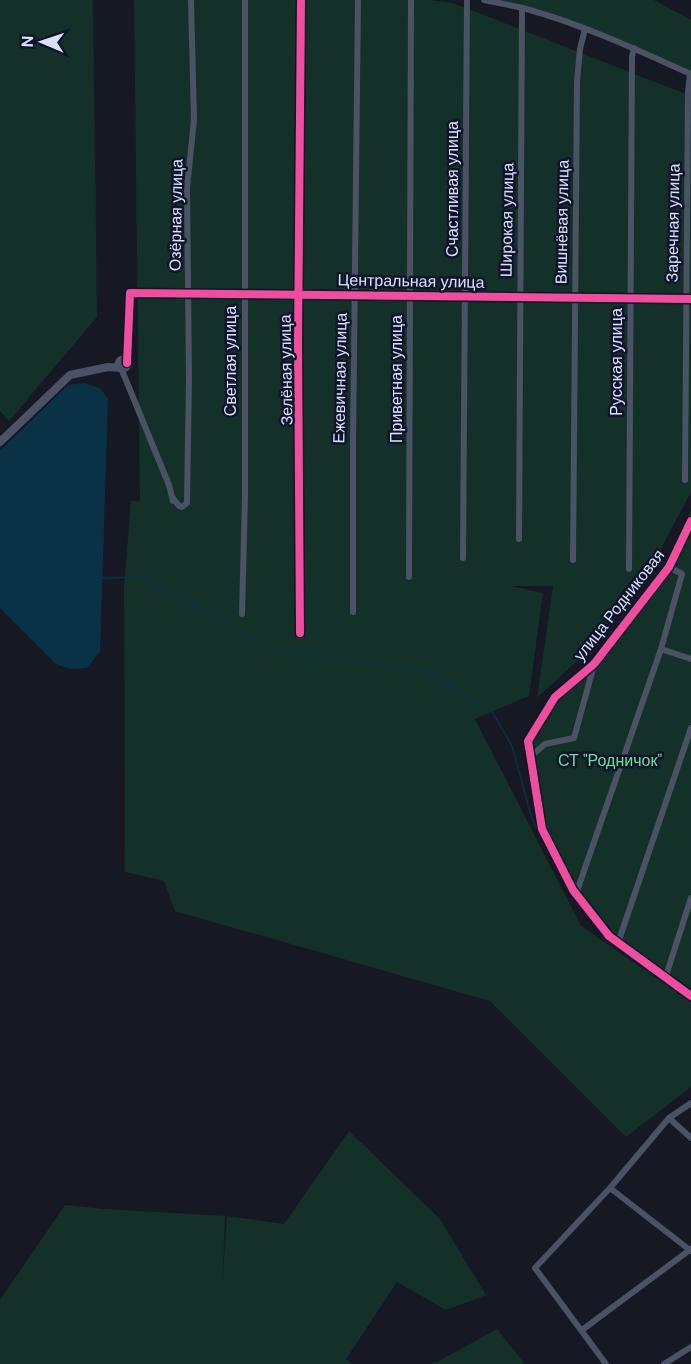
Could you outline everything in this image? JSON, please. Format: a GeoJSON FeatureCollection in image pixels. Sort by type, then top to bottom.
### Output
{"type":"FeatureCollection","features":[{"type":"Feature","properties":{"kind":"street","name":"Озёрная улица"},"geometry":{"type":"LineString","coordinates":[[123,363],[126,377],[172,501],[182,507],[187,503],[189,378],[187,188],[194,120],[191,0]]}},
{"type":"Feature","properties":{"kind":"street","name":"Светлая улица"},"geometry":{"type":"LineString","coordinates":[[242,614],[245,498],[243,293],[245,0]]}},
{"type":"Feature","properties":{"kind":"street","name":"Зелёная улица"},"geometry":{"type":"LineString","coordinates":[[300,633],[299,294],[302,0]]}},
{"type":"Feature","properties":{"kind":"street","name":"Ежевичная улица"},"geometry":{"type":"LineString","coordinates":[[353,612],[358,0]]}},
{"type":"Feature","properties":{"kind":"street","name":"Приветная улица"},"geometry":{"type":"LineString","coordinates":[[409,577],[411,0]]}},
{"type":"Feature","properties":{"kind":"street","name":"Счастливая улица"},"geometry":{"type":"LineString","coordinates":[[463,558],[467,0]]}},
{"type":"Feature","properties":{"kind":"street"},"geometry":{"type":"LineString","coordinates":[[484,0],[522,8],[585,29],[691,74]]}},
{"type":"Feature","properties":{"kind":"street","name":"Широкая улица"},"geometry":{"type":"LineString","coordinates":[[519,539],[522,8]]}},
{"type":"Feature","properties":{"kind":"street","name":"Вишнёвая улица"},"geometry":{"type":"LineString","coordinates":[[573,560],[577,82],[580,49],[585,29]]}},
{"type":"Feature","properties":{"kind":"street","name":"Русская улица"},"geometry":{"type":"LineString","coordinates":[[628,569],[629,298],[632,57],[634,48]]}},
{"type":"Feature","properties":{"kind":"street","name":"Заречная улица"},"geometry":{"type":"LineString","coordinates":[[685,480],[688,92],[691,74]]}},
{"type":"Feature","properties":{"kind":"street","name":"Центральная улица"},"geometry":{"type":"LineString","coordinates":[[123,363],[128,347],[130,293],[688,299]]}},
{"type":"Feature","properties":{"kind":"street"},"geometry":{"type":"LineString","coordinates":[[0,442],[70,375],[123,363]]}},
{"type":"Feature","properties":{"kind":"street","name":"улица Родниковая"},"geometry":{"type":"LineString","coordinates":[[691,521],[669,567],[594,664],[555,697],[528,741],[542,829],[576,894],[609,936],[691,996]]}},
{"type":"Feature","properties":{"kind":"street"},"geometry":{"type":"LineString","coordinates":[[576,894],[660,649],[682,574],[669,567]]}},
{"type":"Feature","properties":{"kind":"street"},"geometry":{"type":"LineString","coordinates":[[660,649],[691,659]]}},
{"type":"Feature","properties":{"kind":"street"},"geometry":{"type":"LineString","coordinates":[[530,757],[545,744],[574,738],[594,664]]}},
{"type":"Feature","properties":{"kind":"street"},"geometry":{"type":"LineString","coordinates":[[618,943],[691,728]]}},
{"type":"Feature","properties":{"kind":"street"},"geometry":{"type":"LineString","coordinates":[[665,979],[691,898]]}},
{"type":"Feature","properties":{"kind":"street"},"geometry":{"type":"LineString","coordinates":[[606,1364],[535,1268],[610,1188],[669,1118],[691,1103]]}},
{"type":"Feature","properties":{"kind":"street"},"geometry":{"type":"LineString","coordinates":[[669,1118],[691,1138]]}},
{"type":"Feature","properties":{"kind":"street"},"geometry":{"type":"LineString","coordinates":[[582,1330],[691,1250],[610,1188]]}},
{"type":"Feature","properties":{"kind":"street"},"geometry":{"type":"LineString","coordinates":[[664,1364],[691,1347]]}},
{"type":"Feature","properties":{"kind":"green space"},"geometry":{"type":"Polygon","coordinates":[[[0,0],[93,0],[97,317],[9,421],[0,411],[0,0]]]}},
{"type":"Feature","properties":{"kind":"green space"},"geometry":{"type":"Polygon","coordinates":[[[134,0],[429,0],[453,3],[691,96],[691,492],[661,549],[600,640],[537,698],[553,586],[512,586],[543,593],[529,696],[475,719],[581,926],[691,1002],[691,1087],[626,1137],[490,1001],[175,911],[164,881],[125,872],[124,587],[131,500],[140,502],[134,0]]]}},
{"type":"Feature","properties":{"kind":"green space"},"geometry":{"type":"Polygon","coordinates":[[[496,0],[654,0],[691,20],[691,72],[542,10],[496,0]]]}},
{"type":"Feature","properties":{"kind":"green space","name":"СТ \"Родничок\""},"geometry":{"type":"Polygon","coordinates":[[[691,510],[691,992],[614,937],[570,884],[542,832],[523,744],[554,694],[597,657],[664,567],[691,510]]]}},
{"type":"Feature","properties":{"kind":"green space"},"geometry":{"type":"Polygon","coordinates":[[[349,1131],[440,1219],[486,1295],[446,1310],[397,1282],[346,1359],[352,1364],[0,1364],[0,1300],[65,1205],[225,1216],[222,1287],[227,1216],[284,1224],[349,1131]]]}},
{"type":"Feature","properties":{"kind":"green space"},"geometry":{"type":"Polygon","coordinates":[[[497,1329],[525,1364],[431,1364],[437,1362],[497,1329]]]}},
{"type":"Feature","properties":{"kind":"water"},"geometry":{"type":"Polygon","coordinates":[[[84,383],[100,388],[108,399],[100,651],[87,668],[70,669],[56,664],[0,608],[0,451],[68,385],[84,383]]]}},
{"type":"Feature","properties":{"kind":"waterway"},"geometry":{"type":"LineString","coordinates":[[101,578],[144,577],[275,650],[426,671],[462,691],[493,713],[512,746],[532,819],[566,886],[611,944],[691,1001]]}},
{"type":"Feature","properties":{"kind":"cycle path"},"geometry":{"type":"LineString","coordinates":[[300,633],[298,341],[301,0]]}},
{"type":"Feature","properties":{"kind":"cycle path"},"geometry":{"type":"LineString","coordinates":[[127,363],[130,293],[691,299]]}},
{"type":"Feature","properties":{"kind":"cycle path"},"geometry":{"type":"LineString","coordinates":[[691,521],[669,567],[594,664],[555,697],[528,741],[542,829],[573,890],[609,936],[691,996]]}}]}
